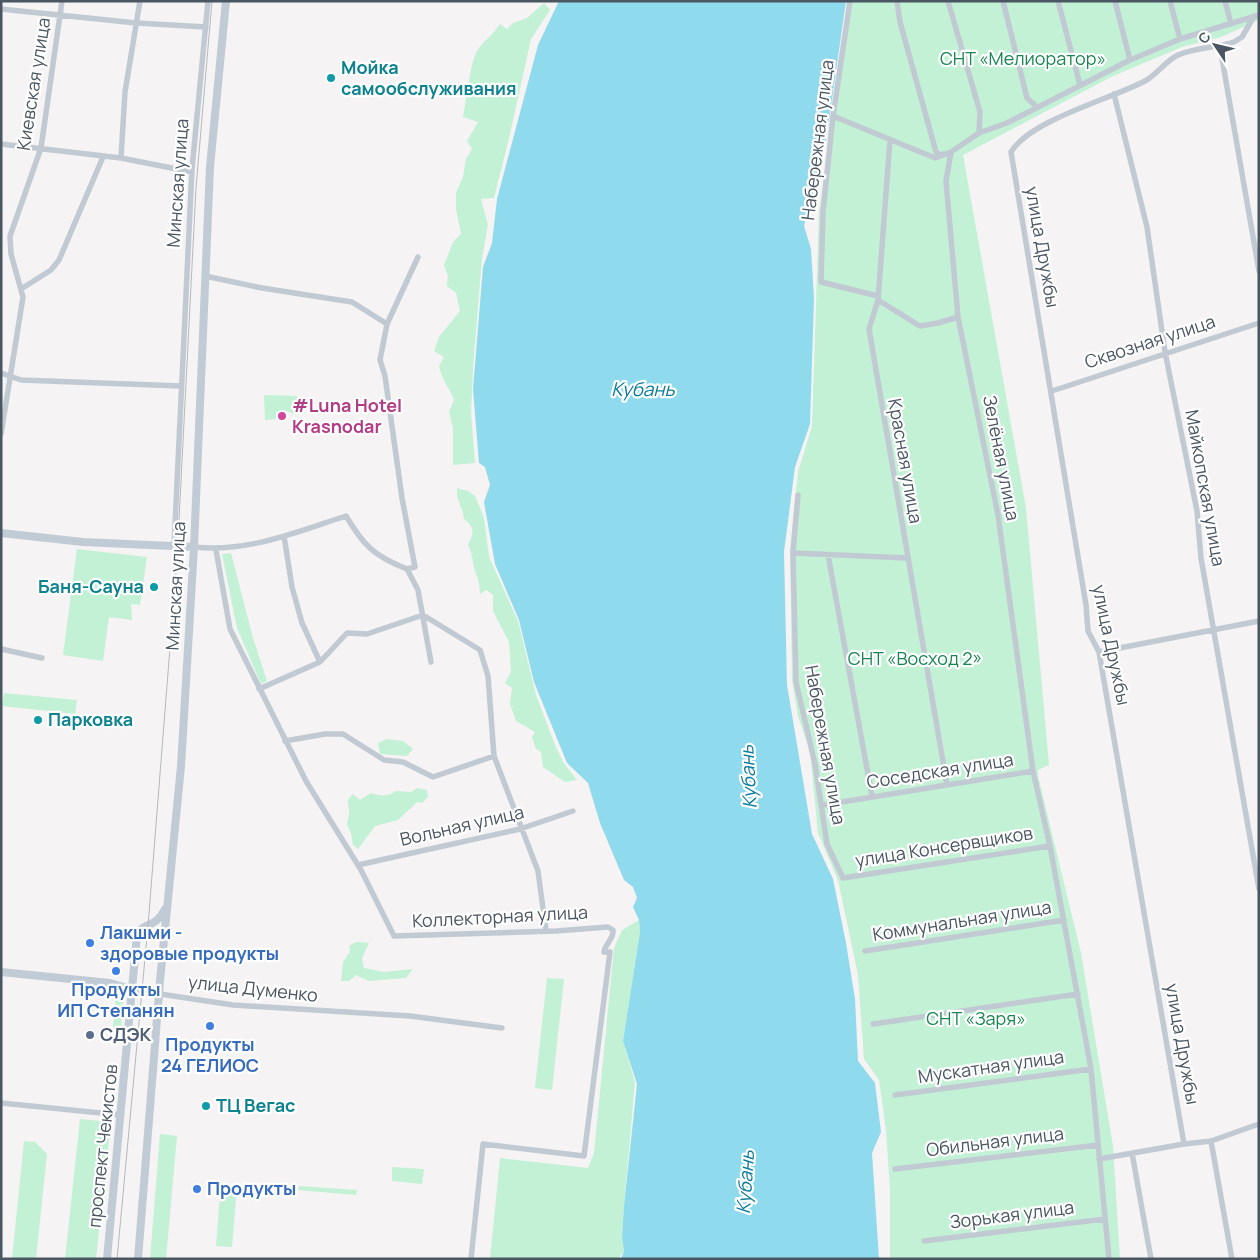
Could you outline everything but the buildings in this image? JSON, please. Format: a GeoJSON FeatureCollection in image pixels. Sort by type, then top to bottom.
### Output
{"type":"FeatureCollection","features":[{"type":"Feature","properties":{"kind":"main road","name":"Минская улица"},"geometry":{"type":"LineString","coordinates":[[168,897],[181,756],[194,548],[210,167],[226,1]]}},
{"type":"Feature","properties":{"kind":"main road"},"geometry":{"type":"LineString","coordinates":[[1,533],[83,542],[194,548]]}},
{"type":"Feature","properties":{"kind":"main road"},"geometry":{"type":"LineString","coordinates":[[138,1259],[168,897]]}},
{"type":"Feature","properties":{"kind":"main road","name":"проспект Чекистов"},"geometry":{"type":"LineString","coordinates":[[107,1259],[137,935],[142,928],[160,919],[168,897]]}},
{"type":"Feature","properties":{"kind":"main road"},"geometry":{"type":"LineString","coordinates":[[151,924],[161,936],[163,952]]}},
{"type":"Feature","properties":{"kind":"main road","name":"улица Думенко"},"geometry":{"type":"LineString","coordinates":[[1,972],[94,981],[160,994]]}},
{"type":"Feature","properties":{"kind":"street","name":"Киевская улица"},"geometry":{"type":"LineString","coordinates":[[1,434],[21,319],[23,297],[12,254],[10,236],[41,148],[62,1]]}},
{"type":"Feature","properties":{"kind":"street"},"geometry":{"type":"LineString","coordinates":[[121,158],[125,92],[140,1]]}},
{"type":"Feature","properties":{"kind":"street","name":"Минская улица"},"geometry":{"type":"LineString","coordinates":[[174,546],[192,172],[208,1]]}},
{"type":"Feature","properties":{"kind":"street","name":"Набережная улица"},"geometry":{"type":"LineString","coordinates":[[850,1],[833,116],[823,212],[821,282],[878,298]]}},
{"type":"Feature","properties":{"kind":"street"},"geometry":{"type":"LineString","coordinates":[[896,1],[900,22],[936,152],[940,155],[951,152]]}},
{"type":"Feature","properties":{"kind":"street"},"geometry":{"type":"LineString","coordinates":[[948,1],[980,112],[979,133]]}},
{"type":"Feature","properties":{"kind":"street"},"geometry":{"type":"LineString","coordinates":[[1003,1],[1027,98],[1037,107]]}},
{"type":"Feature","properties":{"kind":"street"},"geometry":{"type":"LineString","coordinates":[[1058,1],[1080,85]]}},
{"type":"Feature","properties":{"kind":"street"},"geometry":{"type":"LineString","coordinates":[[1115,1],[1130,60]]}},
{"type":"Feature","properties":{"kind":"street"},"geometry":{"type":"LineString","coordinates":[[1170,1],[1180,39]]}},
{"type":"Feature","properties":{"kind":"street"},"geometry":{"type":"LineString","coordinates":[[1225,1],[1231,24]]}},
{"type":"Feature","properties":{"kind":"street"},"geometry":{"type":"LineString","coordinates":[[1,9],[136,23],[206,27]]}},
{"type":"Feature","properties":{"kind":"street"},"geometry":{"type":"LineString","coordinates":[[833,116],[935,158],[951,152],[979,133],[1007,123],[1130,60],[1180,39],[1256,16]]}},
{"type":"Feature","properties":{"kind":"street"},"geometry":{"type":"LineString","coordinates":[[1114,94],[1147,80],[1178,55],[1201,48],[1220,47],[1242,37],[1256,16]]}},
{"type":"Feature","properties":{"kind":"street"},"geometry":{"type":"LineString","coordinates":[[1220,47],[1259,271]]}},
{"type":"Feature","properties":{"kind":"street","name":"улица Дружбы"},"geometry":{"type":"LineString","coordinates":[[1114,94],[1025,136],[1017,142],[1011,152],[1052,391],[1086,605],[1088,631],[1099,652],[1184,1144]]}},
{"type":"Feature","properties":{"kind":"street","name":"Майкопская улица"},"geometry":{"type":"LineString","coordinates":[[1114,94],[1147,227],[1165,352],[1197,511],[1201,558],[1215,629],[1259,889]]}},
{"type":"Feature","properties":{"kind":"street","name":"Красная улица"},"geometry":{"type":"LineString","coordinates":[[890,140],[878,298],[869,329],[947,785]]}},
{"type":"Feature","properties":{"kind":"street"},"geometry":{"type":"LineString","coordinates":[[1,144],[121,158],[192,172]]}},
{"type":"Feature","properties":{"kind":"street","name":"Зелёная улица"},"geometry":{"type":"LineString","coordinates":[[951,152],[946,182],[958,317],[998,514],[1033,771],[1050,846],[1091,1069],[1110,1259]]}},
{"type":"Feature","properties":{"kind":"street"},"geometry":{"type":"LineString","coordinates":[[21,289],[52,270],[59,260],[103,157]]}},
{"type":"Feature","properties":{"kind":"street"},"geometry":{"type":"LineString","coordinates":[[407,569],[415,567],[385,376],[380,360],[387,324],[418,257]]}},
{"type":"Feature","properties":{"kind":"street"},"geometry":{"type":"LineString","coordinates":[[205,276],[262,288],[352,302],[387,324]]}},
{"type":"Feature","properties":{"kind":"street"},"geometry":{"type":"LineString","coordinates":[[878,298],[920,326],[958,317]]}},
{"type":"Feature","properties":{"kind":"street","name":"Сквозная улица"},"geometry":{"type":"LineString","coordinates":[[1052,391],[1259,322]]}},
{"type":"Feature","properties":{"kind":"street"},"geometry":{"type":"LineString","coordinates":[[1,373],[21,380],[181,386]]}},
{"type":"Feature","properties":{"kind":"street","name":"Набережная улица"},"geometry":{"type":"LineString","coordinates":[[798,495],[793,553],[796,682],[816,764],[827,844],[843,878]]}},
{"type":"Feature","properties":{"kind":"street"},"geometry":{"type":"LineString","coordinates":[[194,548],[216,550],[260,543],[346,516],[361,542],[375,554],[407,569],[418,590],[431,662]]}},
{"type":"Feature","properties":{"kind":"street"},"geometry":{"type":"LineString","coordinates":[[284,536],[292,587],[302,623],[320,662]]}},
{"type":"Feature","properties":{"kind":"street"},"geometry":{"type":"LineString","coordinates":[[216,550],[230,629],[306,781],[358,865]]}},
{"type":"Feature","properties":{"kind":"street"},"geometry":{"type":"LineString","coordinates":[[793,553],[907,558]]}},
{"type":"Feature","properties":{"kind":"street"},"geometry":{"type":"LineString","coordinates":[[828,555],[872,796]]}},
{"type":"Feature","properties":{"kind":"street"},"geometry":{"type":"LineString","coordinates":[[259,689],[320,662],[347,632],[367,634],[423,615]]}},
{"type":"Feature","properties":{"kind":"street"},"geometry":{"type":"LineString","coordinates":[[423,615],[480,650],[488,676],[494,756],[520,829],[538,871],[546,931]]}},
{"type":"Feature","properties":{"kind":"street"},"geometry":{"type":"LineString","coordinates":[[1099,652],[1259,621]]}},
{"type":"Feature","properties":{"kind":"street"},"geometry":{"type":"LineString","coordinates":[[1,649],[42,658]]}},
{"type":"Feature","properties":{"kind":"street"},"geometry":{"type":"LineString","coordinates":[[285,741],[325,734],[343,734],[384,760],[403,762],[433,777],[494,756]]}},
{"type":"Feature","properties":{"kind":"street","name":"Соседская улица"},"geometry":{"type":"LineString","coordinates":[[823,805],[1033,771]]}},
{"type":"Feature","properties":{"kind":"street","name":"Вольная улица"},"geometry":{"type":"LineString","coordinates":[[358,865],[520,829],[573,811]]}},
{"type":"Feature","properties":{"kind":"street","name":"улица Консервщиков"},"geometry":{"type":"LineString","coordinates":[[843,878],[1050,846]]}},
{"type":"Feature","properties":{"kind":"street","name":"Коллекторная улица"},"geometry":{"type":"LineString","coordinates":[[358,865],[394,936],[546,931],[608,926],[613,930],[614,934],[604,952],[610,952],[584,1156],[483,1144],[471,1259]]}},
{"type":"Feature","properties":{"kind":"street","name":"Коммунальная улица"},"geometry":{"type":"LineString","coordinates":[[865,951],[1064,920]]}},
{"type":"Feature","properties":{"kind":"street","name":"улица Думенко"},"geometry":{"type":"LineString","coordinates":[[160,994],[233,1005],[410,1016],[502,1028]]}},
{"type":"Feature","properties":{"kind":"street"},"geometry":{"type":"LineString","coordinates":[[873,1024],[1078,994]]}},
{"type":"Feature","properties":{"kind":"street","name":"Мускатная улица"},"geometry":{"type":"LineString","coordinates":[[895,1096],[1091,1069]]}},
{"type":"Feature","properties":{"kind":"street"},"geometry":{"type":"LineString","coordinates":[[1,1103],[121,1114]]}},
{"type":"Feature","properties":{"kind":"street"},"geometry":{"type":"LineString","coordinates":[[1099,1159],[1211,1141],[1259,1124]]}},
{"type":"Feature","properties":{"kind":"street"},"geometry":{"type":"LineString","coordinates":[[1211,1141],[1232,1259]]}},
{"type":"Feature","properties":{"kind":"street","name":"Обильная улица"},"geometry":{"type":"LineString","coordinates":[[895,1169],[1098,1145]]}},
{"type":"Feature","properties":{"kind":"street"},"geometry":{"type":"LineString","coordinates":[[1132,1153],[1151,1259]]}},
{"type":"Feature","properties":{"kind":"street","name":"Зорькая улица"},"geometry":{"type":"LineString","coordinates":[[924,1241],[1105,1219]]}},
{"type":"Feature","properties":{"kind":"green space"},"geometry":{"type":"Polygon","coordinates":[[[848,1],[1259,1],[1259,20],[1221,37],[1182,47],[1113,76],[963,155],[1026,508],[1049,765],[1038,770],[1038,776],[1081,953],[1113,1146],[1120,1259],[890,1259],[890,1190],[886,1130],[879,1080],[864,1059],[858,975],[838,880],[818,833],[810,752],[798,716],[792,680],[790,549],[798,472],[812,426],[819,212],[848,1]]]}},
{"type":"Feature","properties":{"kind":"green space"},"geometry":{"type":"Polygon","coordinates":[[[544,3],[550,10],[531,39],[494,198],[481,199],[488,225],[482,258],[473,368],[471,413],[475,463],[453,465],[453,428],[449,412],[454,400],[440,371],[439,366],[444,357],[434,351],[439,337],[460,311],[456,293],[447,286],[448,276],[444,265],[453,242],[461,234],[456,209],[456,193],[463,177],[466,159],[472,149],[467,141],[478,122],[463,117],[470,73],[477,51],[500,24],[507,29],[513,23],[527,18],[544,3]]]}},
{"type":"Feature","properties":{"kind":"green space"},"geometry":{"type":"Polygon","coordinates":[[[264,395],[297,396],[296,415],[284,410],[284,412],[276,412],[276,419],[265,420],[264,395]]]}},
{"type":"Feature","properties":{"kind":"green space"},"geometry":{"type":"Polygon","coordinates":[[[457,488],[468,491],[475,496],[484,518],[489,557],[518,621],[536,695],[563,762],[577,780],[565,782],[543,767],[541,752],[536,749],[532,737],[535,732],[516,721],[510,704],[512,688],[505,683],[511,672],[509,642],[493,611],[493,595],[486,590],[480,594],[479,582],[468,545],[472,528],[464,519],[457,488]]]}},
{"type":"Feature","properties":{"kind":"green space"},"geometry":{"type":"Polygon","coordinates":[[[77,549],[147,557],[140,605],[131,604],[132,620],[109,617],[103,661],[63,655],[77,549]]]}},
{"type":"Feature","properties":{"kind":"green space"},"geometry":{"type":"Polygon","coordinates":[[[231,553],[253,638],[267,681],[261,684],[237,628],[222,554],[231,553]]]}},
{"type":"Feature","properties":{"kind":"green space"},"geometry":{"type":"Polygon","coordinates":[[[4,693],[77,700],[75,714],[2,706],[4,693]]]}},
{"type":"Feature","properties":{"kind":"green space"},"geometry":{"type":"Polygon","coordinates":[[[387,739],[403,741],[413,749],[407,756],[380,754],[378,743],[387,739]]]}},
{"type":"Feature","properties":{"kind":"green space"},"geometry":{"type":"Polygon","coordinates":[[[417,788],[427,790],[428,797],[422,803],[417,802],[398,820],[375,826],[358,849],[353,845],[351,833],[347,825],[350,796],[353,794],[360,800],[371,793],[387,795],[396,791],[411,792],[417,788]]]}},
{"type":"Feature","properties":{"kind":"green space"},"geometry":{"type":"Polygon","coordinates":[[[639,920],[640,932],[623,1041],[635,1082],[624,1206],[622,1237],[624,1251],[618,1259],[490,1259],[500,1158],[588,1168],[594,1153],[614,948],[622,930],[639,920]]]}},
{"type":"Feature","properties":{"kind":"green space"},"geometry":{"type":"Polygon","coordinates":[[[356,942],[369,943],[362,958],[364,968],[384,972],[413,969],[406,978],[369,981],[356,975],[349,981],[341,981],[343,962],[350,952],[349,946],[356,942]]]}},
{"type":"Feature","properties":{"kind":"green space"},"geometry":{"type":"Polygon","coordinates":[[[547,978],[564,979],[552,1090],[535,1088],[547,978]]]}},
{"type":"Feature","properties":{"kind":"green space"},"geometry":{"type":"Polygon","coordinates":[[[117,989],[124,994],[121,1028],[113,1027],[116,995],[113,990],[117,989]]]}},
{"type":"Feature","properties":{"kind":"green space"},"geometry":{"type":"Polygon","coordinates":[[[80,1119],[111,1122],[96,1259],[65,1259],[80,1119]]]}},
{"type":"Feature","properties":{"kind":"green space"},"geometry":{"type":"Polygon","coordinates":[[[160,1134],[177,1136],[166,1259],[150,1259],[160,1134]]]}},
{"type":"Feature","properties":{"kind":"green space"},"geometry":{"type":"Polygon","coordinates":[[[24,1141],[35,1142],[47,1154],[36,1259],[12,1259],[24,1141]]]}},
{"type":"Feature","properties":{"kind":"green space"},"geometry":{"type":"Polygon","coordinates":[[[392,1167],[424,1169],[422,1184],[392,1181],[392,1167]]]}},
{"type":"Feature","properties":{"kind":"green space"},"geometry":{"type":"Polygon","coordinates":[[[229,1185],[237,1186],[232,1247],[216,1246],[220,1195],[228,1196],[229,1185]]]}},
{"type":"Feature","properties":{"kind":"green space"},"geometry":{"type":"Polygon","coordinates":[[[299,1186],[357,1190],[356,1195],[298,1190],[299,1186]]]}},
{"type":"Feature","properties":{"kind":"water","name":"Кубань"},"geometry":{"type":"Polygon","coordinates":[[[559,1],[846,1],[825,148],[804,226],[811,249],[814,298],[810,424],[795,467],[784,552],[787,685],[812,834],[833,879],[846,943],[855,999],[858,1061],[875,1083],[881,1132],[872,1153],[879,1259],[621,1259],[624,1251],[622,1237],[624,1206],[637,1084],[623,1041],[640,932],[639,920],[633,907],[637,898],[633,887],[624,880],[600,823],[588,783],[567,763],[534,682],[519,620],[495,564],[484,502],[490,485],[485,467],[479,463],[473,389],[483,267],[492,243],[497,199],[538,45],[559,1]]]}},
{"type":"Feature","properties":{"kind":"tram line"},"geometry":{"type":"LineString","coordinates":[[117,1259],[148,926],[177,559],[196,188],[212,1]]}},
{"type":"Feature","properties":{"kind":"place","name":"Мойка самообслуживания"},"geometry":{"type":"Point","coordinates":[331,78]}},
{"type":"Feature","properties":{"kind":"place","name":"#Luna Hotel Krasnodar"},"geometry":{"type":"Point","coordinates":[282,416]}},
{"type":"Feature","properties":{"kind":"place","name":"Баня-Сауна"},"geometry":{"type":"Point","coordinates":[154,587]}},
{"type":"Feature","properties":{"kind":"place","name":"Парковка"},"geometry":{"type":"Point","coordinates":[38,720]}},
{"type":"Feature","properties":{"kind":"place","name":"Лакшми - здоровые продукты"},"geometry":{"type":"Point","coordinates":[90,943]}},
{"type":"Feature","properties":{"kind":"place","name":"Продукты ИП Степанян"},"geometry":{"type":"Point","coordinates":[116,971]}},
{"type":"Feature","properties":{"kind":"place","name":"Продукты 24 ГЕЛИОС"},"geometry":{"type":"Point","coordinates":[210,1026]}},
{"type":"Feature","properties":{"kind":"place","name":"СДЭК"},"geometry":{"type":"Point","coordinates":[90,1035]}},
{"type":"Feature","properties":{"kind":"place","name":"ТЦ Вегас"},"geometry":{"type":"Point","coordinates":[206,1106]}},
{"type":"Feature","properties":{"kind":"place","name":"Продукты"},"geometry":{"type":"Point","coordinates":[197,1189]}},
{"type":"Feature","properties":{"kind":"park label","name":"СНТ «Мелиоратор»"},"geometry":{"type":"Point","coordinates":[1023,59]}},
{"type":"Feature","properties":{"kind":"park label","name":"СНТ «Восход 2»"},"geometry":{"type":"Point","coordinates":[915,659]}},
{"type":"Feature","properties":{"kind":"park label","name":"СНТ «Заря»"},"geometry":{"type":"Point","coordinates":[976,1019]}}]}
